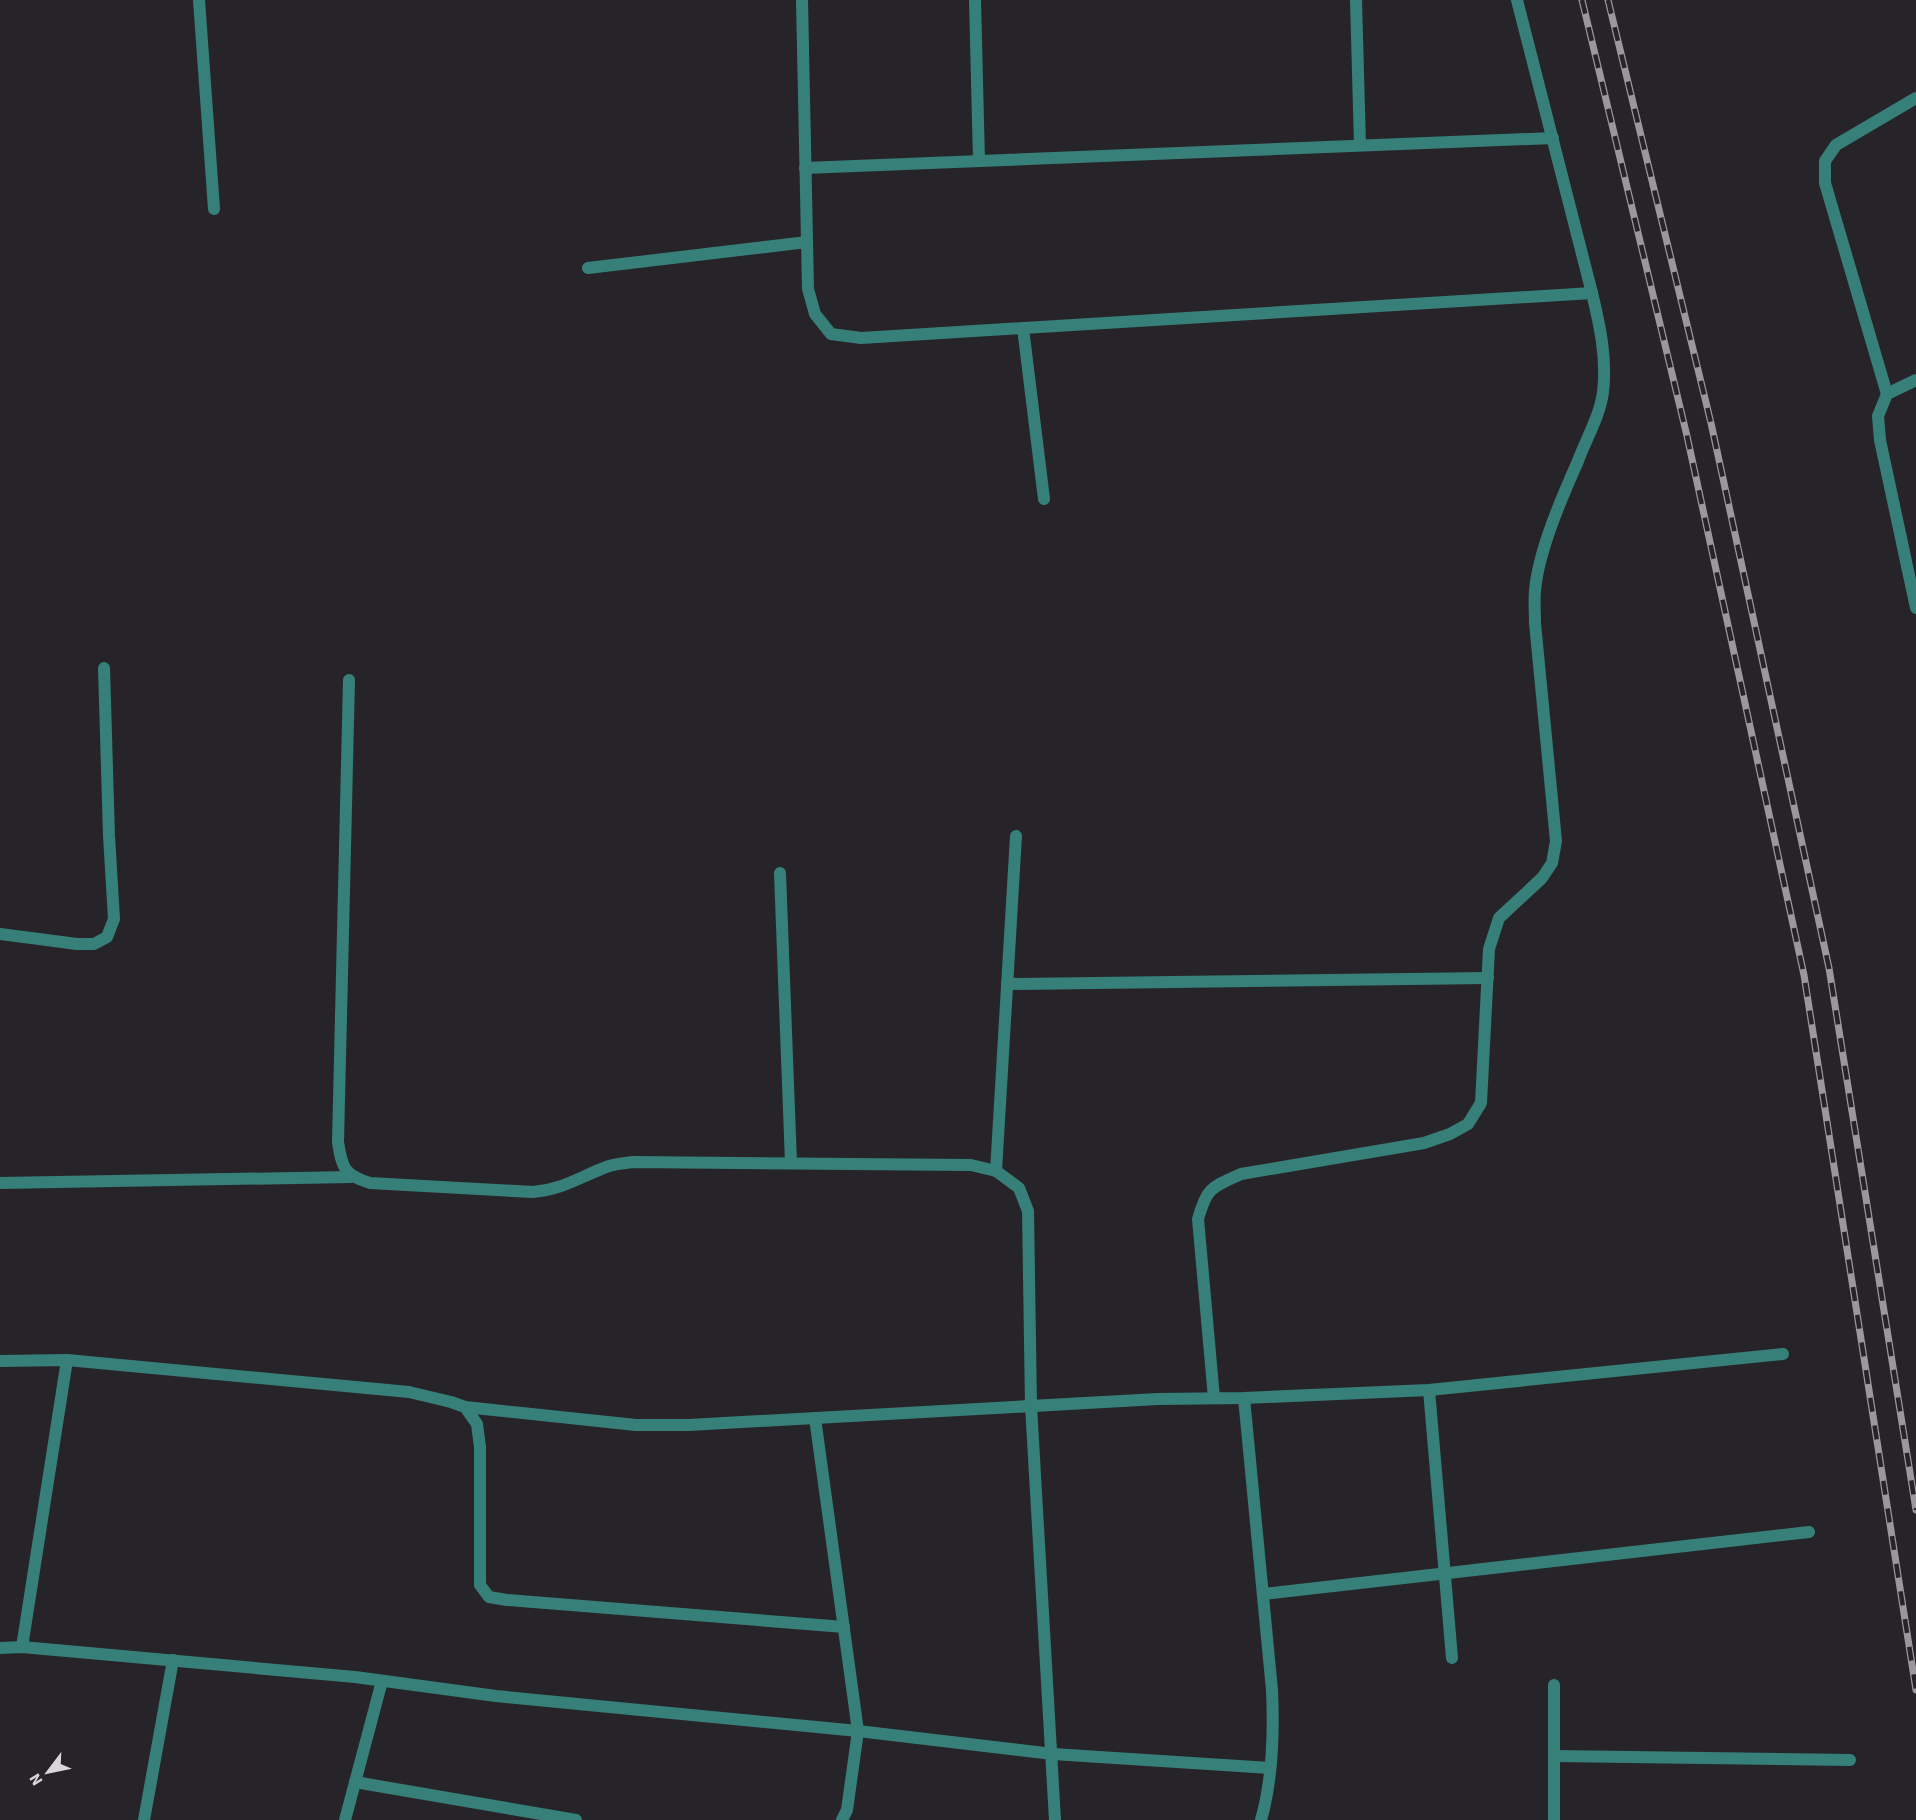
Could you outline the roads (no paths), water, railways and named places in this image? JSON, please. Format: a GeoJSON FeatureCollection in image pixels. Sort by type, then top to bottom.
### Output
{"type":"FeatureCollection","features":[{"type":"Feature","properties":{"kind":"street"},"geometry":{"type":"LineString","coordinates":[[199,0],[214,209]]}},
{"type":"Feature","properties":{"kind":"street"},"geometry":{"type":"LineString","coordinates":[[802,0],[808,289],[815,314],[831,334],[861,338],[1592,293]]}},
{"type":"Feature","properties":{"kind":"street"},"geometry":{"type":"LineString","coordinates":[[975,0],[980,161]]}},
{"type":"Feature","properties":{"kind":"street"},"geometry":{"type":"LineString","coordinates":[[1356,0],[1360,145]]}},
{"type":"Feature","properties":{"kind":"street"},"geometry":{"type":"LineString","coordinates":[[1214,1398],[1198,1219],[1204,1198],[1216,1185],[1241,1174],[1424,1143],[1450,1134],[1468,1124],[1481,1103],[1490,949],[1499,918],[1542,878],[1552,863],[1556,841],[1535,623],[1535,590],[1540,563],[1558,507],[1603,395],[1605,368],[1602,336],[1592,293],[1517,0]]}},
{"type":"Feature","properties":{"kind":"street"},"geometry":{"type":"LineString","coordinates":[[1916,98],[1836,145],[1825,161],[1825,183],[1887,394],[1878,416],[1881,440],[1916,608]]}},
{"type":"Feature","properties":{"kind":"street"},"geometry":{"type":"LineString","coordinates":[[806,168],[1553,138]]}},
{"type":"Feature","properties":{"kind":"street"},"geometry":{"type":"LineString","coordinates":[[588,268],[807,242]]}},
{"type":"Feature","properties":{"kind":"street"},"geometry":{"type":"LineString","coordinates":[[1023,328],[1044,499]]}},
{"type":"Feature","properties":{"kind":"street"},"geometry":{"type":"LineString","coordinates":[[1887,394],[1916,380]]}},
{"type":"Feature","properties":{"kind":"street"},"geometry":{"type":"LineString","coordinates":[[0,934],[94,944],[107,937],[111,928],[114,919],[104,668]]}},
{"type":"Feature","properties":{"kind":"street"},"geometry":{"type":"LineString","coordinates":[[349,680],[338,1142],[341,1163],[351,1177]]}},
{"type":"Feature","properties":{"kind":"street"},"geometry":{"type":"LineString","coordinates":[[996,1171],[1016,836]]}},
{"type":"Feature","properties":{"kind":"street"},"geometry":{"type":"LineString","coordinates":[[780,873],[791,1163]]}},
{"type":"Feature","properties":{"kind":"street"},"geometry":{"type":"LineString","coordinates":[[1007,984],[1488,978]]}},
{"type":"Feature","properties":{"kind":"street"},"geometry":{"type":"LineString","coordinates":[[0,1183],[351,1177],[370,1183],[533,1192],[571,1184],[610,1166],[633,1162],[971,1165],[996,1171],[1019,1188],[1028,1211],[1030,1406],[1036,1530],[1053,1754],[1055,1820]]}},
{"type":"Feature","properties":{"kind":"street"},"geometry":{"type":"LineString","coordinates":[[0,1361],[67,1360],[409,1392],[465,1407],[636,1425],[689,1425],[1158,1399],[1244,1398],[1429,1390],[1783,1354]]}},
{"type":"Feature","properties":{"kind":"street"},"geometry":{"type":"LineString","coordinates":[[22,1647],[67,1360]]}},
{"type":"Feature","properties":{"kind":"street"},"geometry":{"type":"LineString","coordinates":[[1429,1390],[1452,1658]]}},
{"type":"Feature","properties":{"kind":"street"},"geometry":{"type":"LineString","coordinates":[[1244,1398],[1274,1731],[1266,1804],[1261,1820]]}},
{"type":"Feature","properties":{"kind":"street"},"geometry":{"type":"LineString","coordinates":[[465,1407],[477,1424],[480,1447],[480,1585],[489,1597],[614,1610],[844,1627]]}},
{"type":"Feature","properties":{"kind":"street"},"geometry":{"type":"LineString","coordinates":[[814,1418],[858,1731],[847,1810],[842,1820]]}},
{"type":"Feature","properties":{"kind":"street"},"geometry":{"type":"LineString","coordinates":[[1263,1594],[1809,1532]]}},
{"type":"Feature","properties":{"kind":"street"},"geometry":{"type":"LineString","coordinates":[[0,1648],[22,1647],[173,1660],[382,1681],[496,1696],[858,1731],[1053,1754],[1270,1768]]}},
{"type":"Feature","properties":{"kind":"street"},"geometry":{"type":"LineString","coordinates":[[144,1820],[173,1660]]}},
{"type":"Feature","properties":{"kind":"street"},"geometry":{"type":"LineString","coordinates":[[345,1820],[382,1681]]}},
{"type":"Feature","properties":{"kind":"street"},"geometry":{"type":"LineString","coordinates":[[1554,1685],[1554,1820]]}},
{"type":"Feature","properties":{"kind":"street"},"geometry":{"type":"LineString","coordinates":[[1554,1756],[1850,1760]]}},
{"type":"Feature","properties":{"kind":"street"},"geometry":{"type":"LineString","coordinates":[[355,1782],[576,1820]]}},
{"type":"Feature","properties":{"kind":"railway"},"geometry":{"type":"LineString","coordinates":[[1582,0],[1687,436],[1804,975],[1916,1690]]}},
{"type":"Feature","properties":{"kind":"railway"},"geometry":{"type":"LineString","coordinates":[[1608,0],[1711,423],[1829,968],[1916,1510]]}}]}
